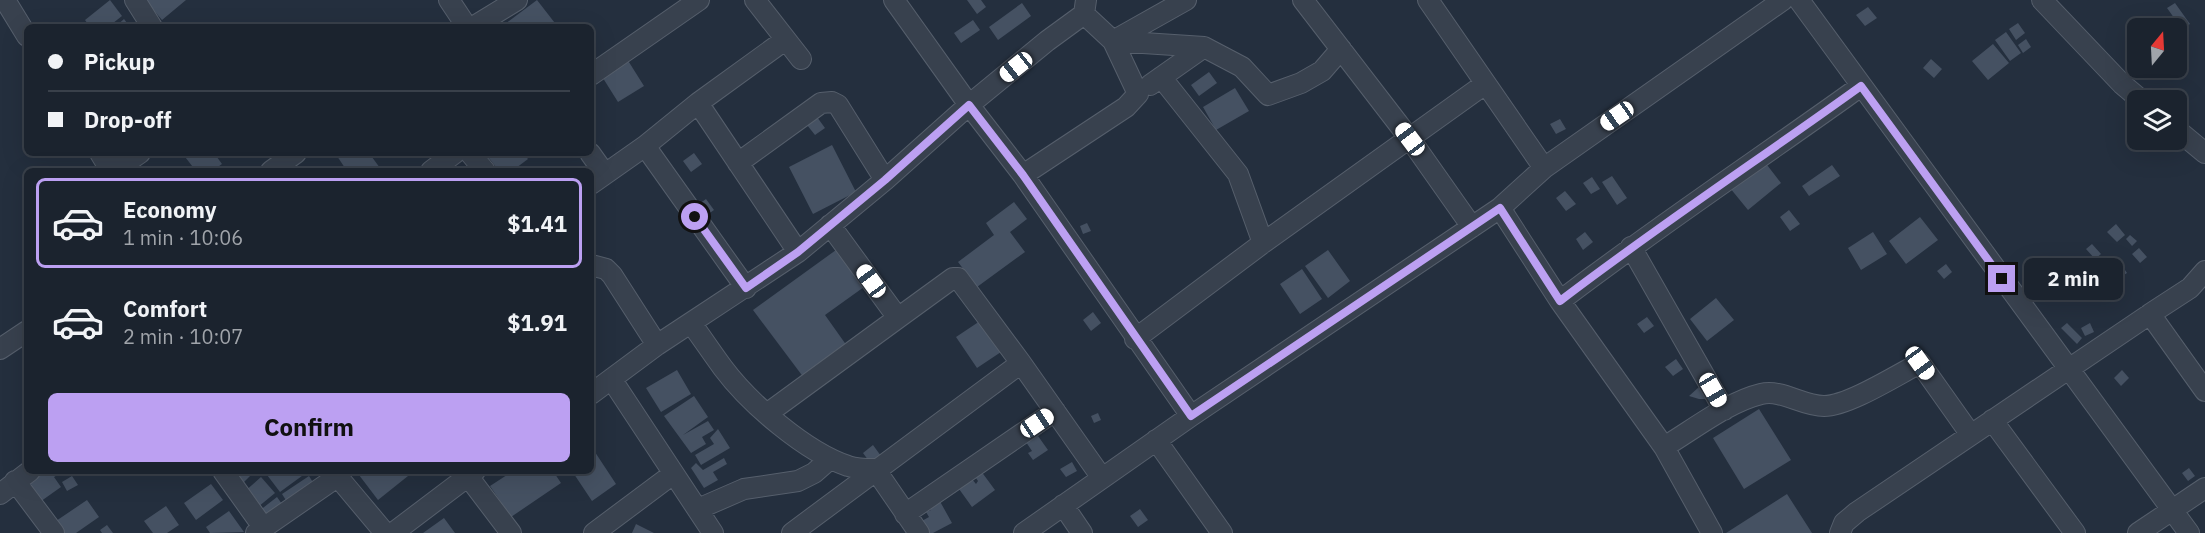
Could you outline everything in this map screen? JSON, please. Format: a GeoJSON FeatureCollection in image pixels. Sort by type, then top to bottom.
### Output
{"type":"FeatureCollection","features":[{"type":"Feature","properties":{"kind":"street"},"geometry":{"type":"LineString","coordinates":[[5,0],[24,31]]}},
{"type":"Feature","properties":{"kind":"street"},"geometry":{"type":"LineString","coordinates":[[135,0],[150,24]]}},
{"type":"Feature","properties":{"kind":"street"},"geometry":{"type":"LineString","coordinates":[[449,0],[465,24]]}},
{"type":"Feature","properties":{"kind":"street"},"geometry":{"type":"LineString","coordinates":[[495,22],[517,0]]}},
{"type":"Feature","properties":{"kind":"street"},"geometry":{"type":"LineString","coordinates":[[594,73],[699,0]]}},
{"type":"Feature","properties":{"kind":"street"},"geometry":{"type":"LineString","coordinates":[[755,0],[801,59]]}},
{"type":"Feature","properties":{"kind":"street"},"geometry":{"type":"LineString","coordinates":[[894,0],[969,105],[1023,175],[1191,416]]}},
{"type":"Feature","properties":{"kind":"street"},"geometry":{"type":"LineString","coordinates":[[1113,41],[1186,0]]}},
{"type":"Feature","properties":{"kind":"street"},"geometry":{"type":"LineString","coordinates":[[1303,0],[1410,139],[1472,227]]}},
{"type":"Feature","properties":{"kind":"street"},"geometry":{"type":"LineString","coordinates":[[1428,0],[1544,168]]}},
{"type":"Feature","properties":{"kind":"street"},"geometry":{"type":"LineString","coordinates":[[1024,533],[1191,416],[1500,208],[1544,168],[1783,0]]}},
{"type":"Feature","properties":{"kind":"street"},"geometry":{"type":"LineString","coordinates":[[1799,0],[2189,533]]}},
{"type":"Feature","properties":{"kind":"street"},"geometry":{"type":"LineString","coordinates":[[2042,0],[2129,90]]}},
{"type":"Feature","properties":{"kind":"street"},"geometry":{"type":"LineString","coordinates":[[594,392],[657,345],[798,252],[1085,7],[1113,41],[1138,94]]}},
{"type":"Feature","properties":{"kind":"street"},"geometry":{"type":"LineString","coordinates":[[591,156],[598,179],[784,40]]}},
{"type":"Feature","properties":{"kind":"street"},"geometry":{"type":"LineString","coordinates":[[1113,41],[1204,47],[1242,67],[1268,95],[1301,83],[1322,70],[1341,50]]}},
{"type":"Feature","properties":{"kind":"street"},"geometry":{"type":"LineString","coordinates":[[1023,175],[1126,107],[1138,94],[1204,47]]}},
{"type":"Feature","properties":{"kind":"street"},"geometry":{"type":"LineString","coordinates":[[1161,77],[1238,174],[1263,243]]}},
{"type":"Feature","properties":{"kind":"street"},"geometry":{"type":"LineString","coordinates":[[1136,339],[1263,243],[1485,84]]}},
{"type":"Feature","properties":{"kind":"street"},"geometry":{"type":"LineString","coordinates":[[1560,301],[1631,247],[1770,152],[1861,86]]}},
{"type":"Feature","properties":{"kind":"street"},"geometry":{"type":"LineString","coordinates":[[738,163],[820,103],[832,102],[838,105],[885,180]]}},
{"type":"Feature","properties":{"kind":"street"},"geometry":{"type":"LineString","coordinates":[[698,103],[798,252]]}},
{"type":"Feature","properties":{"kind":"street"},"geometry":{"type":"LineString","coordinates":[[2187,138],[2205,153]]}},
{"type":"Feature","properties":{"kind":"street"},"geometry":{"type":"LineString","coordinates":[[645,146],[746,288]]}},
{"type":"Feature","properties":{"kind":"street"},"geometry":{"type":"LineString","coordinates":[[118,168],[136,156]]}},
{"type":"Feature","properties":{"kind":"street"},"geometry":{"type":"LineString","coordinates":[[275,168],[292,156]]}},
{"type":"Feature","properties":{"kind":"street"},"geometry":{"type":"LineString","coordinates":[[435,168],[451,156]]}},
{"type":"Feature","properties":{"kind":"street"},"geometry":{"type":"LineString","coordinates":[[472,156],[482,168]]}},
{"type":"Feature","properties":{"kind":"street"},"geometry":{"type":"LineString","coordinates":[[1500,208],[1560,301],[1664,447],[1712,533]]}},
{"type":"Feature","properties":{"kind":"street"},"geometry":{"type":"LineString","coordinates":[[830,225],[898,318]]}},
{"type":"Feature","properties":{"kind":"street"},"geometry":{"type":"LineString","coordinates":[[1631,247],[1725,411]]}},
{"type":"Feature","properties":{"kind":"street"},"geometry":{"type":"LineString","coordinates":[[594,266],[606,269],[612,274],[657,345]]}},
{"type":"Feature","properties":{"kind":"street"},"geometry":{"type":"LineString","coordinates":[[1840,533],[1844,523],[1857,512],[2190,288],[2205,271]]}},
{"type":"Feature","properties":{"kind":"street"},"geometry":{"type":"LineString","coordinates":[[768,413],[953,278],[958,278],[1021,363],[1101,478]]}},
{"type":"Feature","properties":{"kind":"street"},"geometry":{"type":"LineString","coordinates":[[2150,314],[2205,391]]}},
{"type":"Feature","properties":{"kind":"street"},"geometry":{"type":"LineString","coordinates":[[691,323],[734,381],[802,443],[830,459],[851,467],[875,469]]}},
{"type":"Feature","properties":{"kind":"street"},"geometry":{"type":"LineString","coordinates":[[0,349],[24,333]]}},
{"type":"Feature","properties":{"kind":"street"},"geometry":{"type":"LineString","coordinates":[[792,533],[875,469],[1021,363]]}},
{"type":"Feature","properties":{"kind":"street"},"geometry":{"type":"LineString","coordinates":[[1664,447],[1744,399],[1764,393],[1784,395],[1806,404],[1825,406],[1843,402],[1920,363],[1971,435]]}},
{"type":"Feature","properties":{"kind":"street"},"geometry":{"type":"LineString","coordinates":[[612,380],[713,533]]}},
{"type":"Feature","properties":{"kind":"street"},"geometry":{"type":"LineString","coordinates":[[905,514],[1055,411]]}},
{"type":"Feature","properties":{"kind":"street"},"geometry":{"type":"LineString","coordinates":[[1992,420],[2075,533]]}},
{"type":"Feature","properties":{"kind":"street"},"geometry":{"type":"LineString","coordinates":[[1156,440],[1222,533]]}},
{"type":"Feature","properties":{"kind":"street"},"geometry":{"type":"LineString","coordinates":[[698,509],[744,489],[798,481],[814,473],[830,459]]}},
{"type":"Feature","properties":{"kind":"street"},"geometry":{"type":"LineString","coordinates":[[875,469],[919,533]]}},
{"type":"Feature","properties":{"kind":"street"},"geometry":{"type":"LineString","coordinates":[[225,474],[259,530],[335,474],[385,533]]}},
{"type":"Feature","properties":{"kind":"street"},"geometry":{"type":"LineString","coordinates":[[393,533],[468,474]]}},
{"type":"Feature","properties":{"kind":"street"},"geometry":{"type":"LineString","coordinates":[[470,474],[511,533]]}},
{"type":"Feature","properties":{"kind":"street"},"geometry":{"type":"LineString","coordinates":[[594,533],[673,474]]}},
{"type":"Feature","properties":{"kind":"street"},"geometry":{"type":"LineString","coordinates":[[15,482],[54,533]]}},
{"type":"Feature","properties":{"kind":"street"},"geometry":{"type":"LineString","coordinates":[[2138,533],[2205,488]]}},
{"type":"Feature","properties":{"kind":"street"},"geometry":{"type":"LineString","coordinates":[[1063,505],[1082,533]]}},
{"type":"Feature","properties":{"kind":"building"},"geometry":{"type":"Polygon","coordinates":[[[110,0],[122,16],[112,24],[88,24],[85,20],[110,0]]]}},
{"type":"Feature","properties":{"kind":"building"},"geometry":{"type":"Polygon","coordinates":[[[145,0],[186,0],[162,20],[145,0]]]}},
{"type":"Feature","properties":{"kind":"building"},"geometry":{"type":"Polygon","coordinates":[[[537,0],[556,24],[505,24],[537,0]]]}},
{"type":"Feature","properties":{"kind":"building"},"geometry":{"type":"Polygon","coordinates":[[[967,0],[981,0],[986,7],[977,14],[967,0]]]}},
{"type":"Feature","properties":{"kind":"building"},"geometry":{"type":"Polygon","coordinates":[[[1022,3],[1031,16],[998,40],[989,27],[1022,3]]]}},
{"type":"Feature","properties":{"kind":"building"},"geometry":{"type":"Polygon","coordinates":[[[2175,3],[2186,18],[2174,18],[2167,8],[2175,3]]]}},
{"type":"Feature","properties":{"kind":"building"},"geometry":{"type":"Polygon","coordinates":[[[1868,7],[1877,18],[1865,26],[1856,15],[1868,7]]]}},
{"type":"Feature","properties":{"kind":"building"},"geometry":{"type":"Polygon","coordinates":[[[124,19],[128,24],[118,24],[124,19]]]}},
{"type":"Feature","properties":{"kind":"building"},"geometry":{"type":"Polygon","coordinates":[[[973,20],[980,30],[961,43],[954,33],[973,20]]]}},
{"type":"Feature","properties":{"kind":"building"},"geometry":{"type":"Polygon","coordinates":[[[2018,23],[2025,33],[2016,40],[2009,29],[2018,23]]]}},
{"type":"Feature","properties":{"kind":"building"},"geometry":{"type":"Polygon","coordinates":[[[2006,32],[2021,53],[2010,61],[1995,40],[2006,32]]]}},
{"type":"Feature","properties":{"kind":"building"},"geometry":{"type":"Polygon","coordinates":[[[2026,39],[2031,47],[2023,53],[2018,45],[2026,39]]]}},
{"type":"Feature","properties":{"kind":"building"},"geometry":{"type":"Polygon","coordinates":[[[1993,44],[2009,63],[1988,80],[1972,61],[1993,44]]]}},
{"type":"Feature","properties":{"kind":"building"},"geometry":{"type":"Polygon","coordinates":[[[627,59],[644,86],[618,102],[601,75],[627,59]]]}},
{"type":"Feature","properties":{"kind":"building"},"geometry":{"type":"Polygon","coordinates":[[[1931,59],[1942,69],[1934,78],[1923,68],[1931,59]]]}},
{"type":"Feature","properties":{"kind":"building"},"geometry":{"type":"Polygon","coordinates":[[[1209,72],[1217,83],[1199,96],[1191,85],[1209,72]]]}},
{"type":"Feature","properties":{"kind":"building"},"geometry":{"type":"Polygon","coordinates":[[[1235,88],[1249,111],[1216,130],[1203,107],[1235,88]]]}},
{"type":"Feature","properties":{"kind":"building"},"geometry":{"type":"Polygon","coordinates":[[[817,117],[825,128],[815,135],[807,125],[817,117]]]}},
{"type":"Feature","properties":{"kind":"building"},"geometry":{"type":"Polygon","coordinates":[[[1560,119],[1566,129],[1556,134],[1550,124],[1560,119]]]}},
{"type":"Feature","properties":{"kind":"building"},"geometry":{"type":"Polygon","coordinates":[[[832,145],[856,192],[813,214],[789,167],[832,145]]]}},
{"type":"Feature","properties":{"kind":"building"},"geometry":{"type":"Polygon","coordinates":[[[694,153],[702,164],[691,172],[683,161],[694,153]]]}},
{"type":"Feature","properties":{"kind":"building"},"geometry":{"type":"Polygon","coordinates":[[[184,156],[216,156],[222,164],[216,168],[194,168],[184,156]]]}},
{"type":"Feature","properties":{"kind":"building"},"geometry":{"type":"Polygon","coordinates":[[[337,156],[371,156],[380,168],[345,168],[337,156]]]}},
{"type":"Feature","properties":{"kind":"building"},"geometry":{"type":"Polygon","coordinates":[[[487,156],[526,156],[528,159],[516,168],[497,168],[487,156]]]}},
{"type":"Feature","properties":{"kind":"building"},"geometry":{"type":"Polygon","coordinates":[[[1764,161],[1781,183],[1748,210],[1730,188],[1764,161]]]}},
{"type":"Feature","properties":{"kind":"building"},"geometry":{"type":"Polygon","coordinates":[[[1832,165],[1840,176],[1809,196],[1802,186],[1832,165]]]}},
{"type":"Feature","properties":{"kind":"building"},"geometry":{"type":"Polygon","coordinates":[[[1612,176],[1627,198],[1617,205],[1602,182],[1612,176]]]}},
{"type":"Feature","properties":{"kind":"building"},"geometry":{"type":"Polygon","coordinates":[[[1592,177],[1600,189],[1591,194],[1583,183],[1592,177]]]}},
{"type":"Feature","properties":{"kind":"building"},"geometry":{"type":"Polygon","coordinates":[[[1565,191],[1576,204],[1566,211],[1556,198],[1565,191]]]}},
{"type":"Feature","properties":{"kind":"building"},"geometry":{"type":"Polygon","coordinates":[[[706,199],[714,210],[704,217],[696,206],[706,199]]]}},
{"type":"Feature","properties":{"kind":"building"},"geometry":{"type":"Polygon","coordinates":[[[1014,202],[1027,219],[1010,232],[1025,252],[977,287],[958,262],[994,235],[986,223],[1014,202]]]}},
{"type":"Feature","properties":{"kind":"building"},"geometry":{"type":"Polygon","coordinates":[[[1789,210],[1800,224],[1790,231],[1780,217],[1789,210]]]}},
{"type":"Feature","properties":{"kind":"building"},"geometry":{"type":"Polygon","coordinates":[[[1920,217],[1938,240],[1906,264],[1889,241],[1920,217]]]}},
{"type":"Feature","properties":{"kind":"building"},"geometry":{"type":"Polygon","coordinates":[[[1087,223],[1091,231],[1083,234],[1080,226],[1087,223]]]}},
{"type":"Feature","properties":{"kind":"building"},"geometry":{"type":"Polygon","coordinates":[[[2116,224],[2125,235],[2117,242],[2107,232],[2116,224]]]}},
{"type":"Feature","properties":{"kind":"building"},"geometry":{"type":"Polygon","coordinates":[[[1585,232],[1593,242],[1583,250],[1576,239],[1585,232]]]}},
{"type":"Feature","properties":{"kind":"building"},"geometry":{"type":"Polygon","coordinates":[[[1873,232],[1887,254],[1861,270],[1848,248],[1873,232]]]}},
{"type":"Feature","properties":{"kind":"building"},"geometry":{"type":"Polygon","coordinates":[[[2130,235],[2137,241],[2132,246],[2126,239],[2130,235]]]}},
{"type":"Feature","properties":{"kind":"building"},"geometry":{"type":"Polygon","coordinates":[[[2092,244],[2101,254],[2095,259],[2086,249],[2092,244]]]}},
{"type":"Feature","properties":{"kind":"building"},"geometry":{"type":"Polygon","coordinates":[[[2139,248],[2147,257],[2140,263],[2132,254],[2139,248]]]}},
{"type":"Feature","properties":{"kind":"building"},"geometry":{"type":"Polygon","coordinates":[[[836,250],[864,287],[825,315],[847,346],[804,378],[753,310],[836,250]]]}},
{"type":"Feature","properties":{"kind":"building"},"geometry":{"type":"Polygon","coordinates":[[[1328,250],[1350,281],[1328,298],[1305,266],[1328,250]]]}},
{"type":"Feature","properties":{"kind":"building"},"geometry":{"type":"Polygon","coordinates":[[[1946,264],[1952,272],[1944,279],[1937,271],[1946,264]]]}},
{"type":"Feature","properties":{"kind":"building"},"geometry":{"type":"Polygon","coordinates":[[[2121,264],[2127,273],[2119,278],[2113,270],[2121,264]]]}},
{"type":"Feature","properties":{"kind":"building"},"geometry":{"type":"Polygon","coordinates":[[[1302,269],[1322,299],[1300,314],[1280,284],[1302,269]]]}},
{"type":"Feature","properties":{"kind":"building"},"geometry":{"type":"Polygon","coordinates":[[[2060,280],[2067,291],[2059,299],[2050,288],[2060,280]]]}},
{"type":"Feature","properties":{"kind":"building"},"geometry":{"type":"Polygon","coordinates":[[[2100,281],[2107,289],[2098,297],[2091,289],[2100,281]]]}},
{"type":"Feature","properties":{"kind":"building"},"geometry":{"type":"Polygon","coordinates":[[[1716,298],[1734,320],[1707,341],[1690,319],[1716,298]]]}},
{"type":"Feature","properties":{"kind":"building"},"geometry":{"type":"Polygon","coordinates":[[[1093,312],[1101,323],[1091,331],[1083,320],[1093,312]]]}},
{"type":"Feature","properties":{"kind":"building"},"geometry":{"type":"Polygon","coordinates":[[[1647,317],[1654,326],[1644,333],[1637,324],[1647,317]]]}},
{"type":"Feature","properties":{"kind":"building"},"geometry":{"type":"Polygon","coordinates":[[[983,319],[1004,350],[977,368],[956,337],[983,319]]]}},
{"type":"Feature","properties":{"kind":"building"},"geometry":{"type":"Polygon","coordinates":[[[2067,323],[2082,338],[2077,344],[2061,328],[2067,323]]]}},
{"type":"Feature","properties":{"kind":"building"},"geometry":{"type":"Polygon","coordinates":[[[2090,323],[2094,332],[2085,336],[2081,328],[2090,323]]]}},
{"type":"Feature","properties":{"kind":"building"},"geometry":{"type":"Polygon","coordinates":[[[1676,359],[1683,369],[1673,376],[1665,367],[1676,359]]]}},
{"type":"Feature","properties":{"kind":"building"},"geometry":{"type":"Polygon","coordinates":[[[677,370],[691,394],[661,412],[646,388],[677,370]]]}},
{"type":"Feature","properties":{"kind":"building"},"geometry":{"type":"Polygon","coordinates":[[[2122,370],[2129,378],[2121,386],[2114,378],[2122,370]]]}},
{"type":"Feature","properties":{"kind":"building"},"geometry":{"type":"Polygon","coordinates":[[[1699,387],[1706,399],[1689,396],[1699,387]]]}},
{"type":"Feature","properties":{"kind":"building"},"geometry":{"type":"Polygon","coordinates":[[[694,396],[708,417],[683,435],[708,421],[714,430],[702,437],[706,444],[691,453],[664,416],[694,396]]]}},
{"type":"Feature","properties":{"kind":"building"},"geometry":{"type":"Polygon","coordinates":[[[1759,409],[1791,460],[1744,489],[1713,438],[1759,409]]]}},
{"type":"Feature","properties":{"kind":"building"},"geometry":{"type":"Polygon","coordinates":[[[1098,413],[1101,420],[1094,423],[1091,416],[1098,413]]]}},
{"type":"Feature","properties":{"kind":"building"},"geometry":{"type":"Polygon","coordinates":[[[1041,424],[1045,431],[1038,436],[1048,450],[1033,460],[1028,453],[1032,451],[1022,436],[1041,424]]]}},
{"type":"Feature","properties":{"kind":"building"},"geometry":{"type":"Polygon","coordinates":[[[718,429],[730,448],[701,465],[695,455],[714,444],[710,438],[718,429]]]}},
{"type":"Feature","properties":{"kind":"building"},"geometry":{"type":"Polygon","coordinates":[[[873,445],[881,456],[871,464],[863,453],[873,445]]]}},
{"type":"Feature","properties":{"kind":"building"},"geometry":{"type":"Polygon","coordinates":[[[594,451],[616,484],[592,501],[574,474],[594,474],[594,451]]]}},
{"type":"Feature","properties":{"kind":"building"},"geometry":{"type":"Polygon","coordinates":[[[724,458],[727,464],[713,472],[718,480],[704,488],[691,468],[696,463],[703,470],[724,458]]]}},
{"type":"Feature","properties":{"kind":"building"},"geometry":{"type":"Polygon","coordinates":[[[1072,462],[1077,471],[1066,477],[1060,469],[1072,462]]]}},
{"type":"Feature","properties":{"kind":"building"},"geometry":{"type":"Polygon","coordinates":[[[978,467],[995,490],[972,507],[954,482],[967,473],[976,484],[978,481],[972,472],[978,467]]]}},
{"type":"Feature","properties":{"kind":"building"},"geometry":{"type":"Polygon","coordinates":[[[2189,468],[2195,476],[2188,481],[2182,473],[2189,468]]]}},
{"type":"Feature","properties":{"kind":"building"},"geometry":{"type":"Polygon","coordinates":[[[34,474],[59,474],[54,477],[61,487],[37,504],[22,482],[34,474]]]}},
{"type":"Feature","properties":{"kind":"building"},"geometry":{"type":"Polygon","coordinates":[[[237,474],[252,474],[241,485],[234,477],[237,474]]]}},
{"type":"Feature","properties":{"kind":"building"},"geometry":{"type":"Polygon","coordinates":[[[266,474],[305,474],[280,492],[266,474]]]}},
{"type":"Feature","properties":{"kind":"building"},"geometry":{"type":"Polygon","coordinates":[[[406,474],[408,476],[378,500],[359,475],[406,474]]]}},
{"type":"Feature","properties":{"kind":"building"},"geometry":{"type":"Polygon","coordinates":[[[508,474],[555,474],[561,483],[511,517],[490,486],[508,474]]]}},
{"type":"Feature","properties":{"kind":"building"},"geometry":{"type":"Polygon","coordinates":[[[72,476],[78,485],[67,491],[62,482],[72,476]]]}},
{"type":"Feature","properties":{"kind":"building"},"geometry":{"type":"Polygon","coordinates":[[[309,476],[314,484],[287,502],[282,494],[309,476]]]}},
{"type":"Feature","properties":{"kind":"building"},"geometry":{"type":"Polygon","coordinates":[[[261,477],[275,493],[258,507],[244,492],[261,477]]]}},
{"type":"Feature","properties":{"kind":"building"},"geometry":{"type":"Polygon","coordinates":[[[211,484],[223,500],[196,520],[184,503],[211,484]]]}},
{"type":"Feature","properties":{"kind":"building"},"geometry":{"type":"Polygon","coordinates":[[[1787,494],[1812,533],[1726,533],[1787,494]]]}},
{"type":"Feature","properties":{"kind":"building"},"geometry":{"type":"Polygon","coordinates":[[[937,496],[952,523],[933,533],[926,533],[920,522],[929,517],[926,512],[931,510],[926,501],[937,496]]]}},
{"type":"Feature","properties":{"kind":"building"},"geometry":{"type":"Polygon","coordinates":[[[277,497],[282,504],[265,518],[259,511],[277,497]]]}},
{"type":"Feature","properties":{"kind":"building"},"geometry":{"type":"Polygon","coordinates":[[[87,500],[99,517],[76,533],[64,533],[56,521],[87,500]]]}},
{"type":"Feature","properties":{"kind":"building"},"geometry":{"type":"Polygon","coordinates":[[[166,506],[179,525],[167,533],[153,533],[144,521],[166,506]]]}},
{"type":"Feature","properties":{"kind":"building"},"geometry":{"type":"Polygon","coordinates":[[[1140,509],[1148,520],[1138,527],[1130,516],[1140,509]]]}},
{"type":"Feature","properties":{"kind":"building"},"geometry":{"type":"Polygon","coordinates":[[[229,511],[244,532],[210,533],[206,527],[229,511]]]}},
{"type":"Feature","properties":{"kind":"building"},"geometry":{"type":"Polygon","coordinates":[[[444,518],[455,533],[423,533],[444,518]]]}},
{"type":"Feature","properties":{"kind":"building"},"geometry":{"type":"Polygon","coordinates":[[[636,524],[654,533],[632,533],[636,524]]]}},
{"type":"Feature","properties":{"kind":"building"},"geometry":{"type":"Polygon","coordinates":[[[107,525],[113,533],[102,533],[100,530],[107,525]]]}},
{"type":"Feature","properties":{"kind":"route"},"geometry":{"type":"LineString","coordinates":[[695,217],[746,288],[798,252],[885,180],[969,105],[1023,175],[1191,416],[1500,208],[1560,301],[1631,247],[1770,152],[1861,86],[2002,279]]}}]}
